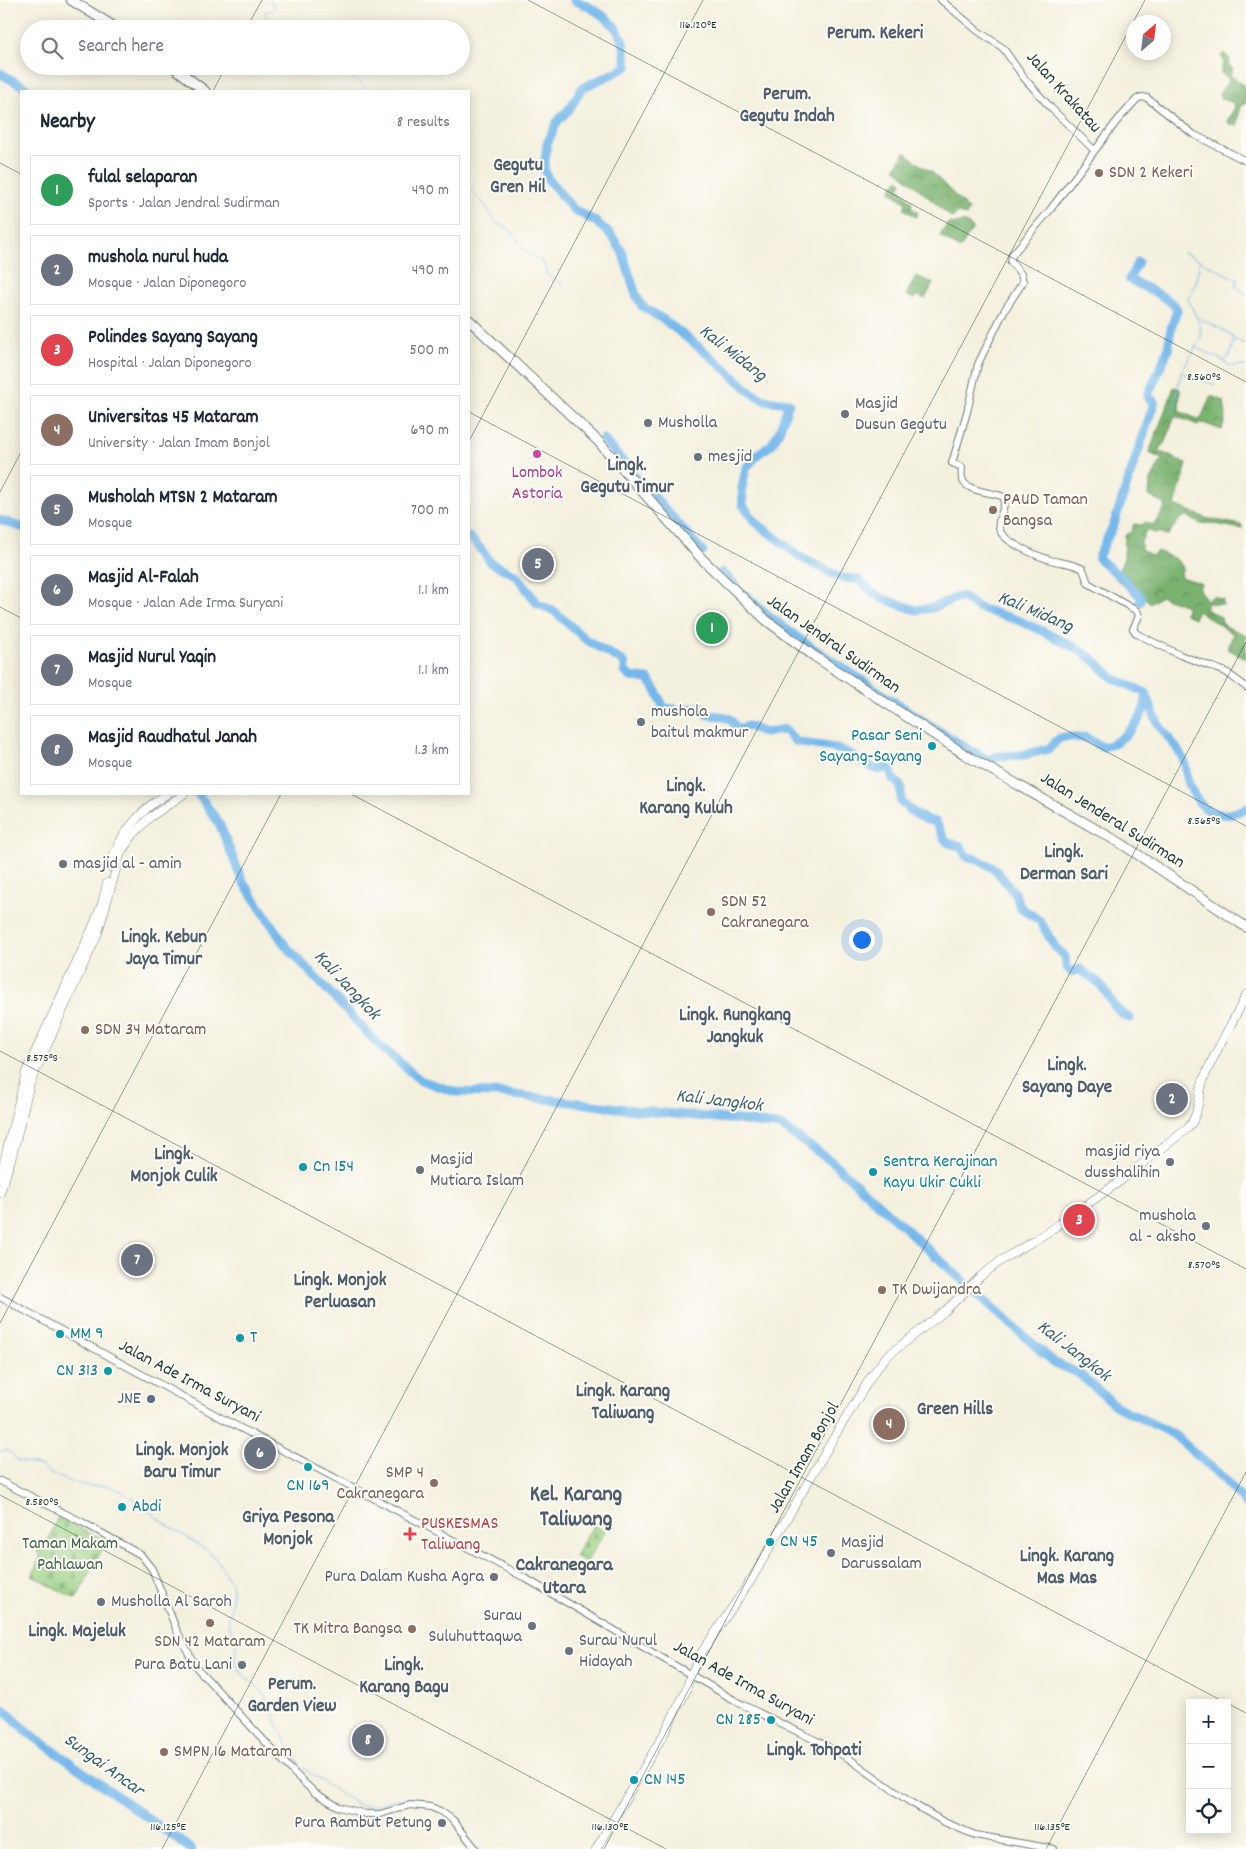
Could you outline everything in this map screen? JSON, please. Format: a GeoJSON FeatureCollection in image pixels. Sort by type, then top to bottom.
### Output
{"type":"FeatureCollection","features":[{"type":"Feature","properties":{"kind":"highway"},"geometry":{"type":"LineString","coordinates":[[71,0],[103,20]]}},
{"type":"Feature","properties":{"kind":"highway"},"geometry":{"type":"LineString","coordinates":[[184,75],[204,90]]}},
{"type":"Feature","properties":{"kind":"highway","name":"Jalan Jendral Sudirman"},"geometry":{"type":"LineString","coordinates":[[470,323],[598,441],[702,559],[753,609],[814,656],[957,749]]}},
{"type":"Feature","properties":{"kind":"highway","name":"Jalan Jenderal Sudirman"},"geometry":{"type":"LineString","coordinates":[[957,749],[1137,853],[1246,927]]}},
{"type":"Feature","properties":{"kind":"main road"},"geometry":{"type":"LineString","coordinates":[[81,962],[102,904],[115,850],[134,823],[165,795]]}},
{"type":"Feature","properties":{"kind":"main road"},"geometry":{"type":"LineString","coordinates":[[0,1194],[7,1175],[29,1064],[105,913],[116,864],[121,852],[140,827],[182,795]]}},
{"type":"Feature","properties":{"kind":"main road","name":"Jalan Imam Bonjol"},"geometry":{"type":"LineString","coordinates":[[596,1849],[665,1732],[686,1691],[691,1674],[719,1626],[751,1580],[824,1454],[878,1366],[890,1353],[934,1321],[975,1282],[1002,1260],[1048,1232],[1123,1179],[1188,1128],[1196,1114],[1204,1077],[1246,995]]}},
{"type":"Feature","properties":{"kind":"main road"},"geometry":{"type":"LineString","coordinates":[[0,1178],[23,1096]]}},
{"type":"Feature","properties":{"kind":"street","name":"Jalan Krakatau"},"geometry":{"type":"LineString","coordinates":[[941,0],[972,26],[1003,48],[1024,78],[1050,108],[1094,150]]}},
{"type":"Feature","properties":{"kind":"street"},"geometry":{"type":"LineString","coordinates":[[1246,161],[1193,134],[1144,97],[1138,99],[1094,150],[1050,210],[1012,255],[1011,262],[1021,274],[1023,280],[1004,311],[978,364],[967,412],[952,463],[962,466],[962,479],[966,485],[982,492],[1004,497],[1005,502],[999,526],[1000,531],[1006,538],[1039,556],[1083,568],[1088,583],[1137,611],[1138,618],[1133,629],[1137,634],[1180,655],[1226,672],[1246,687]]}},
{"type":"Feature","properties":{"kind":"street","name":"Jalan Ade Irma Suryani"},"geometry":{"type":"LineString","coordinates":[[0,1297],[227,1421],[523,1578],[741,1704],[848,1758],[910,1802],[955,1827],[985,1837],[1054,1849]]}},
{"type":"Feature","properties":{"kind":"street"},"geometry":{"type":"LineString","coordinates":[[0,1481],[82,1522],[141,1555],[152,1569],[176,1631],[196,1667],[294,1774],[315,1793],[333,1804],[366,1814],[380,1814],[410,1805],[431,1807],[453,1820],[476,1849]]}},
{"type":"Feature","properties":{"kind":"green space"},"geometry":{"type":"Polygon","coordinates":[[[1224,53],[1230,59],[1228,64],[1233,69],[1230,75],[1246,87],[1246,104],[1240,106],[1237,126],[1227,121],[1235,107],[1232,102],[1221,99],[1219,94],[1228,82],[1228,78],[1221,73],[1225,61],[1221,57],[1224,53]]]}},
{"type":"Feature","properties":{"kind":"green space"},"geometry":{"type":"Polygon","coordinates":[[[905,152],[932,172],[969,210],[966,216],[958,213],[952,218],[895,168],[905,152]]]}},
{"type":"Feature","properties":{"kind":"green space"},"geometry":{"type":"Polygon","coordinates":[[[899,179],[902,182],[899,188],[912,202],[911,207],[918,213],[916,217],[904,209],[906,203],[891,192],[892,186],[899,179]]]}},
{"type":"Feature","properties":{"kind":"green space"},"geometry":{"type":"Polygon","coordinates":[[[963,221],[973,228],[960,249],[940,236],[948,223],[958,224],[963,221]]]}},
{"type":"Feature","properties":{"kind":"green space"},"geometry":{"type":"Polygon","coordinates":[[[916,276],[933,283],[925,299],[917,295],[914,299],[906,295],[916,276]]]}},
{"type":"Feature","properties":{"kind":"green space"},"geometry":{"type":"Polygon","coordinates":[[[1174,387],[1180,389],[1179,411],[1200,420],[1211,396],[1224,401],[1226,416],[1222,430],[1203,423],[1198,425],[1175,416],[1165,442],[1159,451],[1187,464],[1175,505],[1206,518],[1242,525],[1242,529],[1210,523],[1200,524],[1187,516],[1180,519],[1167,536],[1159,532],[1155,533],[1146,530],[1141,542],[1141,549],[1152,556],[1157,551],[1176,559],[1183,567],[1180,577],[1201,583],[1199,590],[1207,600],[1214,596],[1223,600],[1223,605],[1208,603],[1205,609],[1221,617],[1223,625],[1246,635],[1246,659],[1228,649],[1233,634],[1198,611],[1194,618],[1185,614],[1186,607],[1184,605],[1161,596],[1150,604],[1144,596],[1135,596],[1116,579],[1124,558],[1125,535],[1131,532],[1134,524],[1142,525],[1145,522],[1153,525],[1166,505],[1149,496],[1150,482],[1162,459],[1149,453],[1174,387]]]}},
{"type":"Feature","properties":{"kind":"green space","name":"Taman Makam Pahlawan"},"geometry":{"type":"Polygon","coordinates":[[[58,1517],[106,1542],[76,1599],[32,1576],[41,1555],[37,1552],[41,1545],[45,1546],[58,1517]]]}},
{"type":"Feature","properties":{"kind":"green space"},"geometry":{"type":"Polygon","coordinates":[[[594,1524],[605,1532],[586,1563],[575,1556],[594,1524]]]}},
{"type":"Feature","properties":{"kind":"waterway"},"geometry":{"type":"LineString","coordinates":[[266,20],[265,11],[270,11],[275,7],[270,0]]}},
{"type":"Feature","properties":{"kind":"waterway","name":"Kali Midang"},"geometry":{"type":"LineString","coordinates":[[574,0],[602,15],[614,26],[622,39],[627,67],[582,88],[570,108],[557,122],[547,144],[544,168],[548,179],[573,209],[596,222],[611,235],[622,251],[636,295],[642,306],[664,320],[714,359],[751,392],[764,400],[789,403],[778,434],[771,445],[758,454],[746,468],[742,488],[743,505],[754,521],[802,558],[839,577],[859,580],[883,599],[916,610],[932,608],[961,596],[976,607],[1020,621],[1080,650],[1113,678],[1146,693],[1159,726],[1182,757],[1189,784],[1200,804],[1206,809],[1220,814],[1237,812],[1246,808]]}},
{"type":"Feature","properties":{"kind":"waterway"},"geometry":{"type":"LineString","coordinates":[[0,73],[29,90]]}},
{"type":"Feature","properties":{"kind":"waterway"},"geometry":{"type":"LineString","coordinates":[[349,75],[367,90]]}},
{"type":"Feature","properties":{"kind":"waterway"},"geometry":{"type":"LineString","coordinates":[[470,190],[484,204],[496,223],[508,228],[527,254],[543,262],[547,274],[564,286]]}},
{"type":"Feature","properties":{"kind":"waterway"},"geometry":{"type":"LineString","coordinates":[[1183,252],[1238,280],[1235,285],[1246,294]]}},
{"type":"Feature","properties":{"kind":"waterway"},"geometry":{"type":"LineString","coordinates":[[1173,412],[1181,372],[1200,340],[1201,329],[1188,299],[1196,283],[1200,260]]}},
{"type":"Feature","properties":{"kind":"waterway"},"geometry":{"type":"LineString","coordinates":[[1138,262],[1129,279],[1163,297],[1175,306],[1177,310],[1171,328],[1168,350],[1148,395],[1154,403],[1114,524],[1099,555],[1099,559],[1141,597],[1140,602]]}},
{"type":"Feature","properties":{"kind":"waterway"},"geometry":{"type":"LineString","coordinates":[[1199,318],[1230,334],[1234,340],[1229,357],[1224,361]]}},
{"type":"Feature","properties":{"kind":"waterway"},"geometry":{"type":"LineString","coordinates":[[1235,340],[1246,344]]}},
{"type":"Feature","properties":{"kind":"waterway"},"geometry":{"type":"LineString","coordinates":[[1195,347],[1235,367],[1246,366]]}},
{"type":"Feature","properties":{"kind":"waterway"},"geometry":{"type":"LineString","coordinates":[[1182,373],[1216,385]]}},
{"type":"Feature","properties":{"kind":"waterway"},"geometry":{"type":"LineString","coordinates":[[603,439],[703,552]]}},
{"type":"Feature","properties":{"kind":"waterway","name":"Kali Jangkok"},"geometry":{"type":"LineString","coordinates":[[0,520],[20,527]]}},
{"type":"Feature","properties":{"kind":"waterway"},"geometry":{"type":"LineString","coordinates":[[470,538],[491,563],[516,575],[538,604],[554,611],[585,639],[622,661],[625,664],[625,672],[631,677],[648,679],[664,708],[681,710],[702,707],[707,715],[730,719],[735,726],[740,728],[748,726],[765,733],[785,729],[795,741],[841,750],[879,770],[884,768],[890,769],[893,779],[901,786],[901,802],[917,815],[936,822],[948,843],[961,846],[966,856],[977,859],[995,869],[1015,894],[1020,907],[1040,921],[1055,947],[1065,956],[1066,966],[1071,972],[1080,969],[1098,982],[1116,1008],[1130,1018]]}},
{"type":"Feature","properties":{"kind":"waterway"},"geometry":{"type":"LineString","coordinates":[[722,572],[735,585]]}},
{"type":"Feature","properties":{"kind":"waterway"},"geometry":{"type":"LineString","coordinates":[[746,595],[806,643],[928,724],[988,760],[998,756],[1023,755],[1048,749],[1058,739],[1063,737],[1085,737],[1102,747],[1110,745],[1125,735],[1138,721],[1146,696]]}},
{"type":"Feature","properties":{"kind":"waterway","name":"Kali Jangkok"},"geometry":{"type":"LineString","coordinates":[[199,795],[219,823],[242,880],[285,945],[378,1044],[420,1080],[455,1092],[499,1093],[781,1126],[831,1161],[1055,1363],[1078,1373],[1116,1406],[1173,1434],[1221,1476],[1246,1504]]}},
{"type":"Feature","properties":{"kind":"waterway"},"geometry":{"type":"LineString","coordinates":[[0,1451],[8,1450],[18,1461],[41,1466],[47,1472],[68,1481],[89,1486],[109,1486],[124,1492],[164,1523],[208,1551],[218,1561],[232,1585],[232,1601],[228,1624],[235,1638],[234,1660],[244,1676],[264,1694],[285,1740],[301,1767],[356,1804],[362,1806],[372,1806],[404,1799],[430,1804]]}},
{"type":"Feature","properties":{"kind":"waterway","name":"Sungai Ancar"},"geometry":{"type":"LineString","coordinates":[[0,1706],[29,1733],[191,1849]]}},
{"type":"Feature","properties":{"kind":"waterway"},"geometry":{"type":"LineString","coordinates":[[443,1810],[450,1814]]}},
{"type":"Feature","properties":{"kind":"place","name":"SDN 2 Kekeri"},"geometry":{"type":"Point","coordinates":[1099,173]}},
{"type":"Feature","properties":{"kind":"place","name":"Masjid Dusun Gegutu"},"geometry":{"type":"Point","coordinates":[845,414]}},
{"type":"Feature","properties":{"kind":"place","name":"Musholla"},"geometry":{"type":"Point","coordinates":[648,423]}},
{"type":"Feature","properties":{"kind":"place","name":"Lombok Astoria"},"geometry":{"type":"Point","coordinates":[537,454]}},
{"type":"Feature","properties":{"kind":"place","name":"mesjid"},"geometry":{"type":"Point","coordinates":[698,457]}},
{"type":"Feature","properties":{"kind":"place","name":"PAUD Taman Bangsa"},"geometry":{"type":"Point","coordinates":[993,510]}},
{"type":"Feature","properties":{"kind":"place","name":"Musholah MTSN 2 Mataram"},"geometry":{"type":"Point","coordinates":[538,564]}},
{"type":"Feature","properties":{"kind":"place","name":"fulal selaparan"},"geometry":{"type":"Point","coordinates":[712,628]}},
{"type":"Feature","properties":{"kind":"place","name":"mushola baitul makmur"},"geometry":{"type":"Point","coordinates":[641,722]}},
{"type":"Feature","properties":{"kind":"place","name":"Pasar Seni Sayang-Sayang"},"geometry":{"type":"Point","coordinates":[932,746]}},
{"type":"Feature","properties":{"kind":"place","name":"masjid al - amin"},"geometry":{"type":"Point","coordinates":[63,864]}},
{"type":"Feature","properties":{"kind":"place","name":"SDN 52 Cakranegara"},"geometry":{"type":"Point","coordinates":[711,912]}},
{"type":"Feature","properties":{"kind":"place","name":"SDN 34 Mataram"},"geometry":{"type":"Point","coordinates":[85,1030]}},
{"type":"Feature","properties":{"kind":"place","name":"mushola nurul huda"},"geometry":{"type":"Point","coordinates":[1172,1099]}},
{"type":"Feature","properties":{"kind":"place","name":"masjid riya dusshalihin"},"geometry":{"type":"Point","coordinates":[1170,1162]}},
{"type":"Feature","properties":{"kind":"place","name":"Cn 154"},"geometry":{"type":"Point","coordinates":[303,1167]}},
{"type":"Feature","properties":{"kind":"place","name":"Masjid Mutiara Islam"},"geometry":{"type":"Point","coordinates":[420,1170]}},
{"type":"Feature","properties":{"kind":"place","name":"Sentra Kerajinan Kayu Ukir Cukli"},"geometry":{"type":"Point","coordinates":[873,1172]}},
{"type":"Feature","properties":{"kind":"place","name":"Polindes Sayang Sayang"},"geometry":{"type":"Point","coordinates":[1079,1220]}},
{"type":"Feature","properties":{"kind":"place","name":"mushola al - aksho"},"geometry":{"type":"Point","coordinates":[1206,1226]}},
{"type":"Feature","properties":{"kind":"place","name":"Masjid Nurul Yaqin"},"geometry":{"type":"Point","coordinates":[137,1260]}},
{"type":"Feature","properties":{"kind":"place","name":"TK Dwijandra"},"geometry":{"type":"Point","coordinates":[882,1290]}},
{"type":"Feature","properties":{"kind":"place","name":"MM 9"},"geometry":{"type":"Point","coordinates":[60,1334]}},
{"type":"Feature","properties":{"kind":"place","name":"T"},"geometry":{"type":"Point","coordinates":[240,1338]}},
{"type":"Feature","properties":{"kind":"place","name":"CN 313"},"geometry":{"type":"Point","coordinates":[108,1371]}},
{"type":"Feature","properties":{"kind":"place","name":"JNE"},"geometry":{"type":"Point","coordinates":[151,1399]}},
{"type":"Feature","properties":{"kind":"place","name":"Universitas 45 Mataram"},"geometry":{"type":"Point","coordinates":[889,1424]}},
{"type":"Feature","properties":{"kind":"place","name":"Masjid Al-Falah"},"geometry":{"type":"Point","coordinates":[260,1453]}},
{"type":"Feature","properties":{"kind":"place","name":"CN 169"},"geometry":{"type":"Point","coordinates":[308,1467]}},
{"type":"Feature","properties":{"kind":"place","name":"SMP 4 Cakranegara"},"geometry":{"type":"Point","coordinates":[434,1483]}},
{"type":"Feature","properties":{"kind":"place","name":"Abdi"},"geometry":{"type":"Point","coordinates":[122,1507]}},
{"type":"Feature","properties":{"kind":"place","name":"PUSKESMAS Taliwang"},"geometry":{"type":"Point","coordinates":[410,1534]}},
{"type":"Feature","properties":{"kind":"place","name":"CN 45"},"geometry":{"type":"Point","coordinates":[770,1542]}},
{"type":"Feature","properties":{"kind":"place","name":"Masjid Darussalam"},"geometry":{"type":"Point","coordinates":[831,1553]}},
{"type":"Feature","properties":{"kind":"place","name":"Pura Dalam Kusha Agra"},"geometry":{"type":"Point","coordinates":[494,1577]}},
{"type":"Feature","properties":{"kind":"place","name":"Musholla Al Saroh"},"geometry":{"type":"Point","coordinates":[101,1602]}},
{"type":"Feature","properties":{"kind":"place","name":"SDN 42 Mataram"},"geometry":{"type":"Point","coordinates":[210,1623]}},
{"type":"Feature","properties":{"kind":"place","name":"Surau Suluhuttaqwa"},"geometry":{"type":"Point","coordinates":[532,1626]}},
{"type":"Feature","properties":{"kind":"place","name":"TK Mitra Bangsa"},"geometry":{"type":"Point","coordinates":[412,1629]}},
{"type":"Feature","properties":{"kind":"place","name":"Surau Nurul Hidayah"},"geometry":{"type":"Point","coordinates":[569,1651]}},
{"type":"Feature","properties":{"kind":"place","name":"Pura Batu Lani"},"geometry":{"type":"Point","coordinates":[242,1665]}},
{"type":"Feature","properties":{"kind":"place","name":"CN 285"},"geometry":{"type":"Point","coordinates":[771,1720]}},
{"type":"Feature","properties":{"kind":"place","name":"Masjid Raudhatul Janah"},"geometry":{"type":"Point","coordinates":[368,1740]}},
{"type":"Feature","properties":{"kind":"place","name":"SMPN 16 Mataram"},"geometry":{"type":"Point","coordinates":[164,1752]}},
{"type":"Feature","properties":{"kind":"place","name":"CN 145"},"geometry":{"type":"Point","coordinates":[634,1780]}},
{"type":"Feature","properties":{"kind":"place","name":"Pura Rambut Petung"},"geometry":{"type":"Point","coordinates":[442,1823]}},
{"type":"Feature","properties":{"kind":"district","name":"Perum. Kekeri"},"geometry":{"type":"Point","coordinates":[875,34]}},
{"type":"Feature","properties":{"kind":"district","name":"Perum. Gegutu Indah"},"geometry":{"type":"Point","coordinates":[787,106]}},
{"type":"Feature","properties":{"kind":"district","name":"Gegutu Gren Hil"},"geometry":{"type":"Point","coordinates":[518,177]}},
{"type":"Feature","properties":{"kind":"district","name":"Lingk. Gegutu Timur"},"geometry":{"type":"Point","coordinates":[627,477]}},
{"type":"Feature","properties":{"kind":"district","name":"Lingk. Karang Kuluh"},"geometry":{"type":"Point","coordinates":[686,798]}},
{"type":"Feature","properties":{"kind":"district","name":"Lingk. Derman Sari"},"geometry":{"type":"Point","coordinates":[1064,864]}},
{"type":"Feature","properties":{"kind":"district","name":"Lingk. Kebun Jaya Timur"},"geometry":{"type":"Point","coordinates":[164,949]}},
{"type":"Feature","properties":{"kind":"district","name":"Lingk. Rungkang Jangkuk"},"geometry":{"type":"Point","coordinates":[735,1027]}},
{"type":"Feature","properties":{"kind":"district","name":"Lingk. Sayang Daye"},"geometry":{"type":"Point","coordinates":[1067,1077]}},
{"type":"Feature","properties":{"kind":"district","name":"Lingk. Monjok Culik"},"geometry":{"type":"Point","coordinates":[174,1166]}},
{"type":"Feature","properties":{"kind":"district","name":"Lingk. Monjok Perluasan"},"geometry":{"type":"Point","coordinates":[340,1292]}},
{"type":"Feature","properties":{"kind":"district","name":"Lingk. Karang Taliwang"},"geometry":{"type":"Point","coordinates":[623,1403]}},
{"type":"Feature","properties":{"kind":"district","name":"Green Hills"},"geometry":{"type":"Point","coordinates":[955,1410]}},
{"type":"Feature","properties":{"kind":"district","name":"Lingk. Monjok Baru Timur"},"geometry":{"type":"Point","coordinates":[182,1462]}},
{"type":"Feature","properties":{"kind":"district","name":"Kel. Karang Taliwang"},"geometry":{"type":"Point","coordinates":[576,1508]}},
{"type":"Feature","properties":{"kind":"district","name":"Griya Pesona Monjok"},"geometry":{"type":"Point","coordinates":[288,1529]}},
{"type":"Feature","properties":{"kind":"district","name":"Lingk. Karang Mas Mas"},"geometry":{"type":"Point","coordinates":[1067,1568]}},
{"type":"Feature","properties":{"kind":"district","name":"Cakranegara Utara"},"geometry":{"type":"Point","coordinates":[564,1578]}},
{"type":"Feature","properties":{"kind":"district","name":"Lingk. Majeluk"},"geometry":{"type":"Point","coordinates":[77,1632]}},
{"type":"Feature","properties":{"kind":"district","name":"Lingk. Karang Bagu"},"geometry":{"type":"Point","coordinates":[404,1677]}},
{"type":"Feature","properties":{"kind":"district","name":"Perum. Garden View"},"geometry":{"type":"Point","coordinates":[292,1696]}},
{"type":"Feature","properties":{"kind":"district","name":"Lingk. Tohpati"},"geometry":{"type":"Point","coordinates":[814,1751]}}]}
